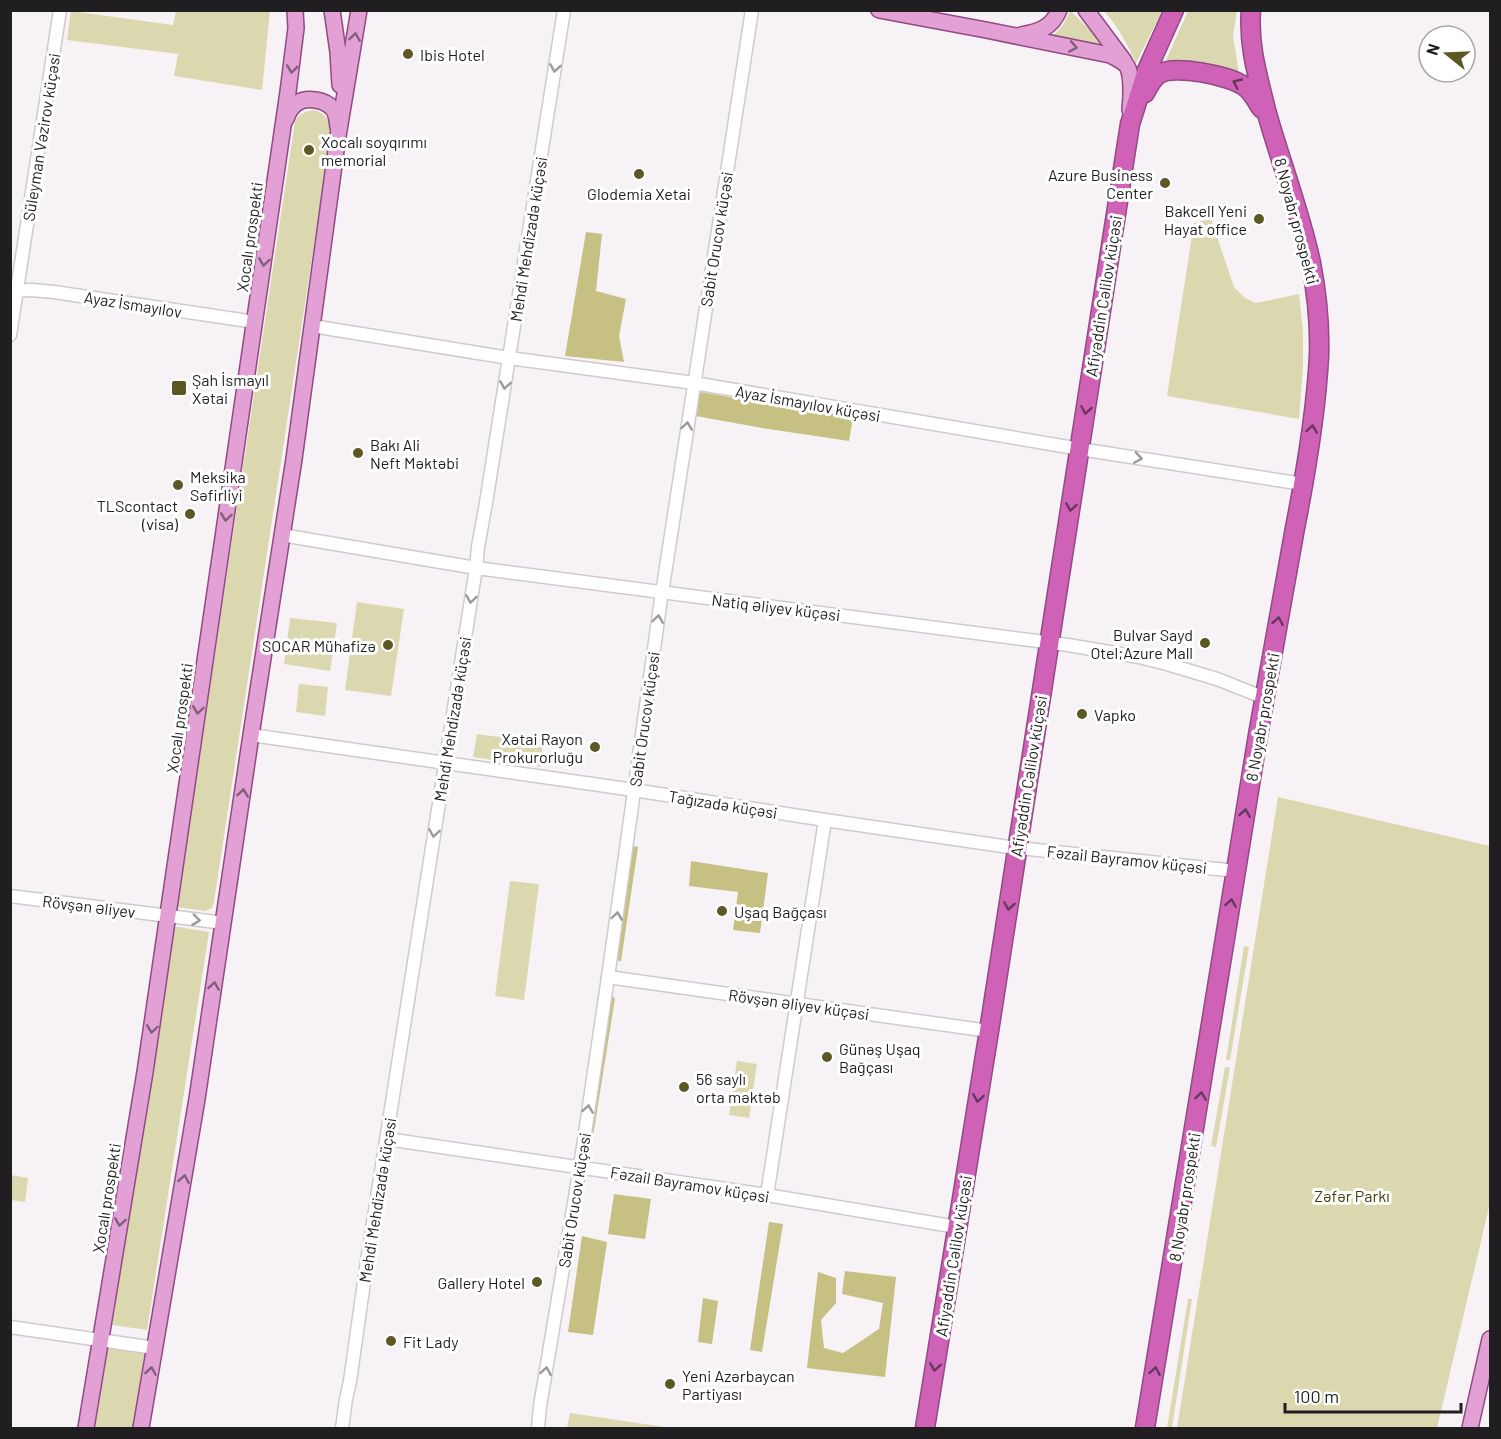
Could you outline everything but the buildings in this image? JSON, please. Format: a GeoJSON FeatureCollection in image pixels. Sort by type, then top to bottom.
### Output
{"type":"FeatureCollection","features":[{"type":"Feature","properties":{"kind":"highway"},"geometry":{"type":"LineString","coordinates":[[1130,123],[1147,69],[1174,10]]}},
{"type":"Feature","properties":{"kind":"highway","name":"8 Noyabr prospekti"},"geometry":{"type":"LineString","coordinates":[[1145,1428],[1264,698],[1303,484],[1316,392],[1318,305],[1311,262],[1271,128],[1253,57],[1250,38],[1251,10]]}},
{"type":"Feature","properties":{"kind":"highway"},"geometry":{"type":"LineString","coordinates":[[1130,123],[1155,77],[1170,70],[1180,70],[1223,77],[1242,84],[1251,93],[1271,128]]}},
{"type":"Feature","properties":{"kind":"highway","name":"Afiyəddin Cəlilov küçəsi"},"geometry":{"type":"LineString","coordinates":[[926,1428],[1130,123]]}},
{"type":"Feature","properties":{"kind":"main road","name":"Xocalı prospekti"},"geometry":{"type":"LineString","coordinates":[[86,1428],[145,1072],[168,916],[284,126],[293,60],[295,10]]}},
{"type":"Feature","properties":{"kind":"main road"},"geometry":{"type":"LineString","coordinates":[[332,10],[339,70],[338,136]]}},
{"type":"Feature","properties":{"kind":"main road"},"geometry":{"type":"LineString","coordinates":[[141,1428],[197,1099],[282,535],[338,136],[359,10]]}},
{"type":"Feature","properties":{"kind":"main road"},"geometry":{"type":"LineString","coordinates":[[879,10],[1100,52],[1116,58],[1127,66]]}},
{"type":"Feature","properties":{"kind":"main road"},"geometry":{"type":"LineString","coordinates":[[1015,36],[1046,28],[1053,22],[1059,10]]}},
{"type":"Feature","properties":{"kind":"main road"},"geometry":{"type":"LineString","coordinates":[[1086,10],[1127,66],[1132,92],[1130,123]]}},
{"type":"Feature","properties":{"kind":"main road"},"geometry":{"type":"LineString","coordinates":[[284,126],[291,109],[296,104],[302,101],[318,100],[333,109],[338,136]]}},
{"type":"Feature","properties":{"kind":"main road"},"geometry":{"type":"LineString","coordinates":[[1470,1428],[1491,1339]]}},
{"type":"Feature","properties":{"kind":"street","name":"Süleyman Vəzirov küçəsi"},"geometry":{"type":"LineString","coordinates":[[10,335],[14,291],[60,10]]}},
{"type":"Feature","properties":{"kind":"street","name":"Mehdi Mehdizadə küçəsi"},"geometry":{"type":"LineString","coordinates":[[342,1428],[478,547],[564,10]]}},
{"type":"Feature","properties":{"kind":"street","name":"Sabit Orucov küçəsi"},"geometry":{"type":"LineString","coordinates":[[538,1428],[580,1167],[662,593],[752,10]]}},
{"type":"Feature","properties":{"kind":"street","name":"Ayaz İsmayılov"},"geometry":{"type":"LineString","coordinates":[[14,291],[54,292],[255,322]]}},
{"type":"Feature","properties":{"kind":"street","name":"Ayaz İsmayılov küçəsi"},"geometry":{"type":"LineString","coordinates":[[312,326],[509,358],[694,383],[1080,449],[1303,484]]}},
{"type":"Feature","properties":{"kind":"street","name":"Natiq Əliyev küçəsi"},"geometry":{"type":"LineString","coordinates":[[282,535],[476,568],[1118,654],[1167,664],[1216,679],[1264,698]]}},
{"type":"Feature","properties":{"kind":"street","name":"Tağızadə küçəsi"},"geometry":{"type":"LineString","coordinates":[[251,735],[1017,848]]}},
{"type":"Feature","properties":{"kind":"street"},"geometry":{"type":"LineString","coordinates":[[767,1195],[825,820]]}},
{"type":"Feature","properties":{"kind":"street","name":"Fəzail Bayramov küçəsi"},"geometry":{"type":"LineString","coordinates":[[1017,848],[1236,871]]}},
{"type":"Feature","properties":{"kind":"street","name":"Rövşən Əliyev"},"geometry":{"type":"LineString","coordinates":[[10,896],[224,923]]}},
{"type":"Feature","properties":{"kind":"street","name":"Rövşən Əliyev küçəsi"},"geometry":{"type":"LineString","coordinates":[[608,977],[989,1031]]}},
{"type":"Feature","properties":{"kind":"street","name":"Fəzail Bayramov küçəsi"},"geometry":{"type":"LineString","coordinates":[[387,1139],[767,1195],[957,1227]]}},
{"type":"Feature","properties":{"kind":"street"},"geometry":{"type":"LineString","coordinates":[[10,1327],[155,1348]]}},
{"type":"Feature","properties":{"kind":"green space"},"geometry":{"type":"Polygon","coordinates":[[[71,11],[173,25],[176,11],[270,11],[262,90],[174,76],[178,54],[67,40],[71,11]]]}},
{"type":"Feature","properties":{"kind":"green space"},"geometry":{"type":"Polygon","coordinates":[[[1070,11],[1105,46],[1053,36],[1063,25],[1070,11]]]}},
{"type":"Feature","properties":{"kind":"green space"},"geometry":{"type":"Polygon","coordinates":[[[1104,11],[1162,11],[1136,63],[1114,23],[1104,11]]]}},
{"type":"Feature","properties":{"kind":"green space"},"geometry":{"type":"Polygon","coordinates":[[[1188,11],[1237,11],[1233,36],[1239,72],[1166,60],[1188,11]]]}},
{"type":"Feature","properties":{"kind":"green space"},"geometry":{"type":"Polygon","coordinates":[[[315,110],[325,116],[332,126],[214,902],[212,908],[205,911],[177,907],[295,121],[304,113],[315,110]]]}},
{"type":"Feature","properties":{"kind":"green space"},"geometry":{"type":"Polygon","coordinates":[[[1211,219],[1234,287],[1245,298],[1256,303],[1299,294],[1303,332],[1303,368],[1299,419],[1167,396],[1194,223],[1211,219]]]}},
{"type":"Feature","properties":{"kind":"green space"},"geometry":{"type":"Polygon","coordinates":[[[357,602],[404,609],[391,696],[345,690],[357,602]]]}},
{"type":"Feature","properties":{"kind":"green space"},"geometry":{"type":"Polygon","coordinates":[[[290,618],[337,623],[330,671],[284,664],[290,618]]]}},
{"type":"Feature","properties":{"kind":"green space"},"geometry":{"type":"Polygon","coordinates":[[[299,684],[328,687],[325,716],[296,712],[299,684]]]}},
{"type":"Feature","properties":{"kind":"green space"},"geometry":{"type":"Polygon","coordinates":[[[477,734],[543,743],[540,767],[473,757],[477,734]]]}},
{"type":"Feature","properties":{"kind":"green space","name":"Zəfər Parkı"},"geometry":{"type":"Polygon","coordinates":[[[1278,797],[1490,846],[1490,1203],[1437,1428],[1177,1428],[1278,797]]]}},
{"type":"Feature","properties":{"kind":"green space"},"geometry":{"type":"Polygon","coordinates":[[[510,881],[539,884],[524,1000],[495,996],[510,881]]]}},
{"type":"Feature","properties":{"kind":"green space"},"geometry":{"type":"Polygon","coordinates":[[[173,926],[209,932],[147,1330],[112,1325],[173,926]]]}},
{"type":"Feature","properties":{"kind":"green space"},"geometry":{"type":"Polygon","coordinates":[[[1244,946],[1249,947],[1230,1060],[1226,1060],[1244,946]]]}},
{"type":"Feature","properties":{"kind":"green space"},"geometry":{"type":"Polygon","coordinates":[[[737,1061],[757,1064],[749,1118],[729,1115],[737,1061]]]}},
{"type":"Feature","properties":{"kind":"green space"},"geometry":{"type":"Polygon","coordinates":[[[1225,1067],[1230,1068],[1216,1147],[1211,1146],[1225,1067]]]}},
{"type":"Feature","properties":{"kind":"green space"},"geometry":{"type":"Polygon","coordinates":[[[11,1175],[28,1178],[25,1202],[11,1200],[11,1175]]]}},
{"type":"Feature","properties":{"kind":"green space"},"geometry":{"type":"Polygon","coordinates":[[[1188,1299],[1192,1299],[1172,1428],[1167,1428],[1188,1299]]]}},
{"type":"Feature","properties":{"kind":"green space"},"geometry":{"type":"Polygon","coordinates":[[[108,1346],[145,1352],[133,1428],[95,1428],[108,1346]]]}},
{"type":"Feature","properties":{"kind":"green space"},"geometry":{"type":"Polygon","coordinates":[[[570,1413],[671,1428],[567,1428],[570,1413]]]}},
{"type":"Feature","properties":{"kind":"shaded area"},"geometry":{"type":"Polygon","coordinates":[[[586,232],[602,234],[596,291],[626,299],[619,336],[624,362],[565,356],[586,232]]]}},
{"type":"Feature","properties":{"kind":"shaded area"},"geometry":{"type":"Polygon","coordinates":[[[700,392],[853,418],[849,441],[696,416],[700,392]]]}},
{"type":"Feature","properties":{"kind":"shaded area"},"geometry":{"type":"Polygon","coordinates":[[[629,845],[638,847],[621,961],[613,960],[629,845]]]}},
{"type":"Feature","properties":{"kind":"shaded area"},"geometry":{"type":"Polygon","coordinates":[[[691,861],[768,873],[760,933],[733,930],[738,892],[689,886],[691,861]]]}},
{"type":"Feature","properties":{"kind":"shaded area"},"geometry":{"type":"Polygon","coordinates":[[[608,995],[615,998],[591,1149],[585,1147],[608,995]]]}},
{"type":"Feature","properties":{"kind":"shaded area"},"geometry":{"type":"Polygon","coordinates":[[[614,1194],[651,1199],[645,1239],[608,1234],[614,1194]]]}},
{"type":"Feature","properties":{"kind":"shaded area"},"geometry":{"type":"Polygon","coordinates":[[[769,1222],[783,1224],[762,1352],[750,1350],[769,1222]]]}},
{"type":"Feature","properties":{"kind":"shaded area"},"geometry":{"type":"Polygon","coordinates":[[[582,1236],[607,1242],[593,1335],[568,1332],[582,1236]]]}},
{"type":"Feature","properties":{"kind":"shaded area"},"geometry":{"type":"Polygon","coordinates":[[[845,1271],[896,1277],[885,1377],[807,1368],[818,1272],[836,1278],[836,1303],[821,1320],[824,1348],[843,1353],[879,1329],[883,1303],[842,1294],[845,1271]]]}},
{"type":"Feature","properties":{"kind":"shaded area"},"geometry":{"type":"Polygon","coordinates":[[[703,1298],[718,1301],[712,1344],[698,1342],[703,1298]]]}},
{"type":"Feature","properties":{"kind":"place","name":"Ibis Hotel"},"geometry":{"type":"Point","coordinates":[408,54]}},
{"type":"Feature","properties":{"kind":"place","name":"Xocalı soyqırımı memorial"},"geometry":{"type":"Point","coordinates":[309,150]}},
{"type":"Feature","properties":{"kind":"place","name":"Glodemia Xetai"},"geometry":{"type":"Point","coordinates":[639,174]}},
{"type":"Feature","properties":{"kind":"place","name":"Azure Business Center"},"geometry":{"type":"Point","coordinates":[1165,183]}},
{"type":"Feature","properties":{"kind":"place","name":"Bakcell Yeni Hayat office"},"geometry":{"type":"Point","coordinates":[1259,219]}},
{"type":"Feature","properties":{"kind":"place","name":"Şah İsmayıl Xətai"},"geometry":{"type":"Point","coordinates":[179,388]}},
{"type":"Feature","properties":{"kind":"place","name":"Bakı Ali Neft Məktəbi"},"geometry":{"type":"Point","coordinates":[358,453]}},
{"type":"Feature","properties":{"kind":"place","name":"Meksika Səfirliyi"},"geometry":{"type":"Point","coordinates":[178,485]}},
{"type":"Feature","properties":{"kind":"place","name":"TLScontact (visa)"},"geometry":{"type":"Point","coordinates":[190,514]}},
{"type":"Feature","properties":{"kind":"place","name":"Bulvar Sayd Otel;Azure Mall"},"geometry":{"type":"Point","coordinates":[1205,643]}},
{"type":"Feature","properties":{"kind":"place","name":"SOCAR Mühafizə"},"geometry":{"type":"Point","coordinates":[388,645]}},
{"type":"Feature","properties":{"kind":"place","name":"Vapko"},"geometry":{"type":"Point","coordinates":[1082,714]}},
{"type":"Feature","properties":{"kind":"place","name":"Xətai Rayon Prokurorluğu"},"geometry":{"type":"Point","coordinates":[595,747]}},
{"type":"Feature","properties":{"kind":"place","name":"Uşaq Bağçası"},"geometry":{"type":"Point","coordinates":[722,911]}},
{"type":"Feature","properties":{"kind":"place","name":"Günəş Uşaq Bağçası"},"geometry":{"type":"Point","coordinates":[827,1057]}},
{"type":"Feature","properties":{"kind":"place","name":"56 saylı orta məktəb"},"geometry":{"type":"Point","coordinates":[684,1087]}},
{"type":"Feature","properties":{"kind":"place","name":"Gallery Hotel"},"geometry":{"type":"Point","coordinates":[537,1282]}},
{"type":"Feature","properties":{"kind":"place","name":"Fit Lady"},"geometry":{"type":"Point","coordinates":[391,1341]}},
{"type":"Feature","properties":{"kind":"place","name":"Yeni Azərbaycan Partiyası"},"geometry":{"type":"Point","coordinates":[670,1384]}}]}
